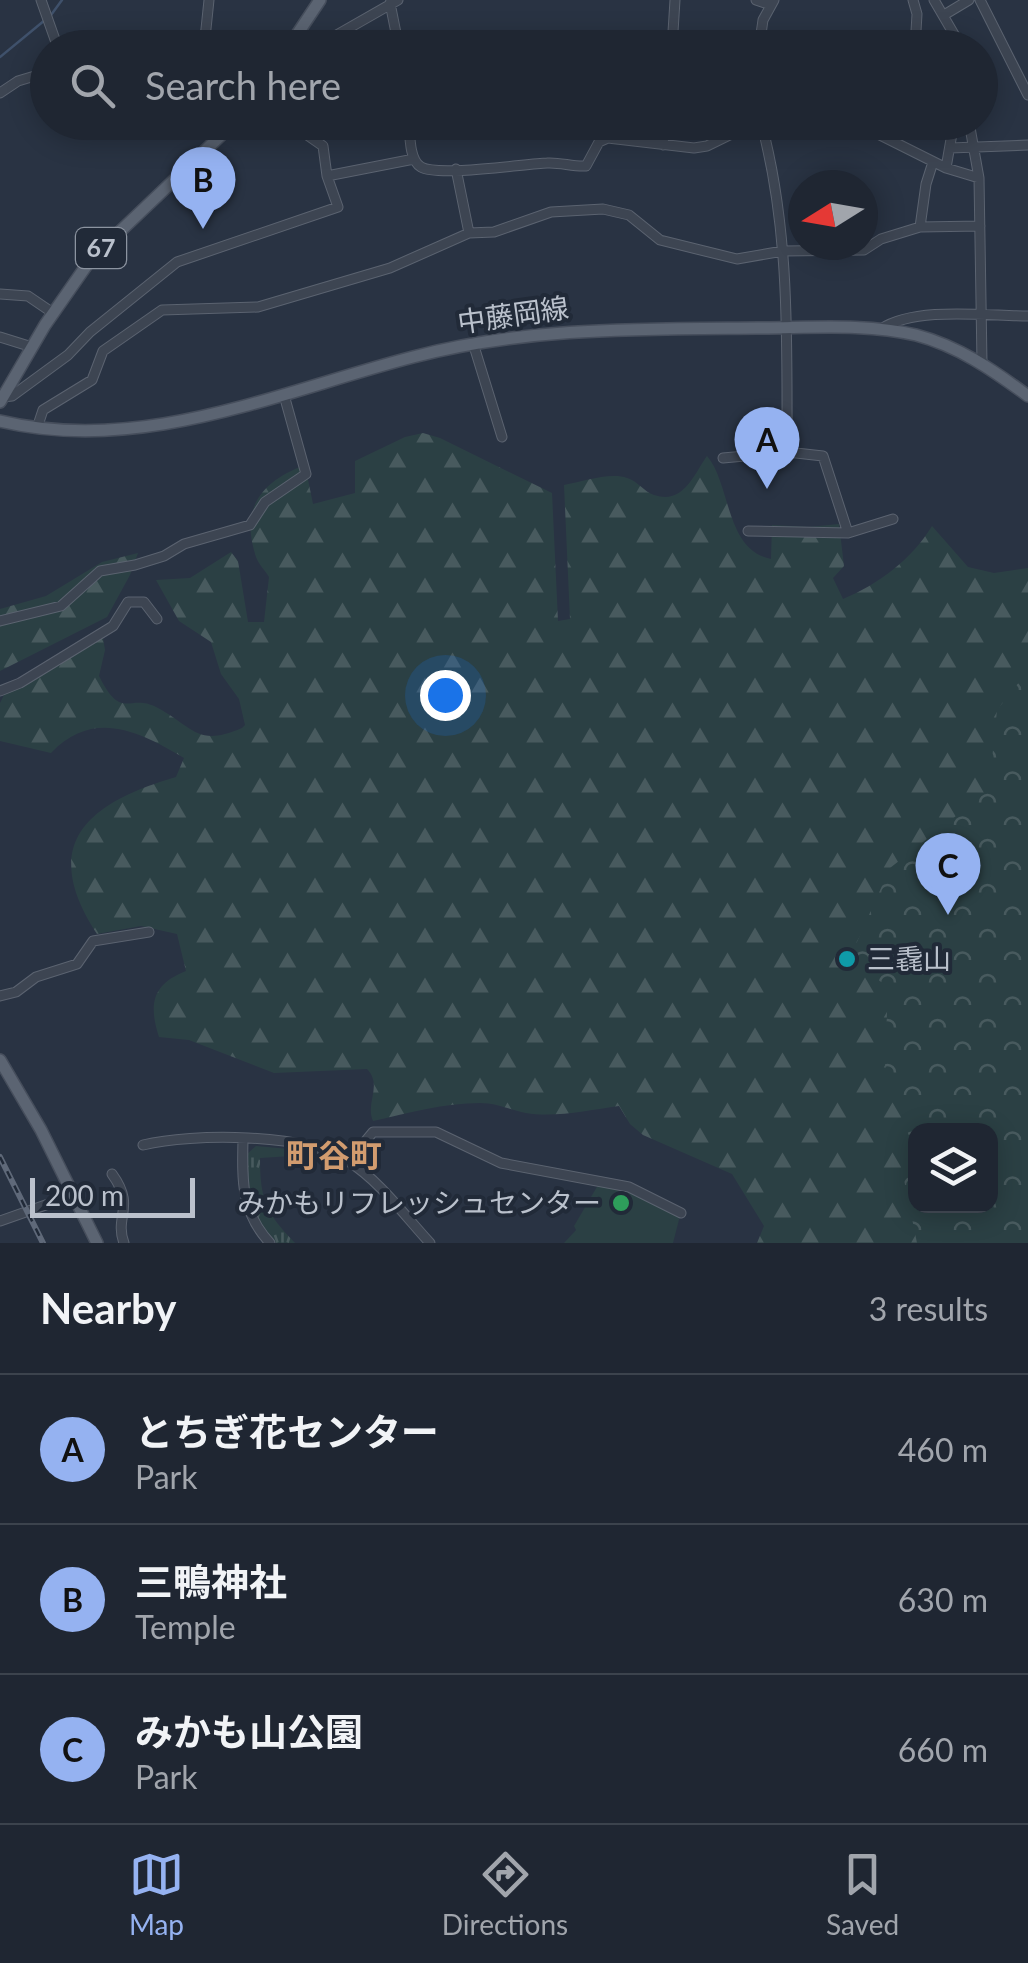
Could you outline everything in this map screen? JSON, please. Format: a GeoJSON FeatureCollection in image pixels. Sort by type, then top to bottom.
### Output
{"type":"FeatureCollection","features":[{"type":"Feature","properties":{"kind":"main road"},"geometry":{"type":"LineString","coordinates":[[300,30],[320,0]]}},
{"type":"Feature","properties":{"kind":"main road","name":"67"},"geometry":{"type":"LineString","coordinates":[[1,400],[53,312],[109,240],[216,140]]}},
{"type":"Feature","properties":{"kind":"main road","name":"中藤岡線"},"geometry":{"type":"LineString","coordinates":[[0,421],[94,432],[152,427],[473,343],[614,328],[882,330],[941,343],[982,363],[1028,396]]}},
{"type":"Feature","properties":{"kind":"main road"},"geometry":{"type":"LineString","coordinates":[[0,1060],[24,1097],[96,1243]]}},
{"type":"Feature","properties":{"kind":"street"},"geometry":{"type":"LineString","coordinates":[[41,0],[52,30]]}},
{"type":"Feature","properties":{"kind":"street"},"geometry":{"type":"LineString","coordinates":[[206,30],[209,0]]}},
{"type":"Feature","properties":{"kind":"street"},"geometry":{"type":"LineString","coordinates":[[673,30],[675,0]]}},
{"type":"Feature","properties":{"kind":"street"},"geometry":{"type":"LineString","coordinates":[[756,0],[773,2],[762,30]]}},
{"type":"Feature","properties":{"kind":"street"},"geometry":{"type":"LineString","coordinates":[[914,0],[916,30]]}},
{"type":"Feature","properties":{"kind":"street"},"geometry":{"type":"LineString","coordinates":[[934,0],[952,30]]}},
{"type":"Feature","properties":{"kind":"street"},"geometry":{"type":"LineString","coordinates":[[944,15],[969,0]]}},
{"type":"Feature","properties":{"kind":"street"},"geometry":{"type":"LineString","coordinates":[[980,0],[995,30]]}},
{"type":"Feature","properties":{"kind":"street"},"geometry":{"type":"LineString","coordinates":[[344,30],[393,1],[396,30]]}},
{"type":"Feature","properties":{"kind":"street"},"geometry":{"type":"LineString","coordinates":[[998,36],[1028,95]]}},
{"type":"Feature","properties":{"kind":"street"},"geometry":{"type":"LineString","coordinates":[[0,93],[30,77]]}},
{"type":"Feature","properties":{"kind":"street"},"geometry":{"type":"LineString","coordinates":[[1,400],[68,355],[177,262],[338,207],[322,146],[314,140]]}},
{"type":"Feature","properties":{"kind":"street"},"geometry":{"type":"LineString","coordinates":[[411,140],[414,159],[418,166],[428,170],[488,170],[551,162],[586,166],[604,140]]}},
{"type":"Feature","properties":{"kind":"street"},"geometry":{"type":"LineString","coordinates":[[624,140],[694,148],[720,140]]}},
{"type":"Feature","properties":{"kind":"street"},"geometry":{"type":"LineString","coordinates":[[663,140],[663,145]]}},
{"type":"Feature","properties":{"kind":"street"},"geometry":{"type":"LineString","coordinates":[[762,140],[783,252],[788,452]]}},
{"type":"Feature","properties":{"kind":"street"},"geometry":{"type":"LineString","coordinates":[[896,140],[946,168],[980,178]]}},
{"type":"Feature","properties":{"kind":"street"},"geometry":{"type":"LineString","coordinates":[[946,168],[951,140]]}},
{"type":"Feature","properties":{"kind":"street"},"geometry":{"type":"LineString","coordinates":[[973,140],[980,178],[982,363]]}},
{"type":"Feature","properties":{"kind":"street"},"geometry":{"type":"LineString","coordinates":[[950,148],[1028,145]]}},
{"type":"Feature","properties":{"kind":"street"},"geometry":{"type":"LineString","coordinates":[[328,176],[414,159]]}},
{"type":"Feature","properties":{"kind":"street"},"geometry":{"type":"LineString","coordinates":[[920,226],[933,162]]}},
{"type":"Feature","properties":{"kind":"street"},"geometry":{"type":"LineString","coordinates":[[456,169],[469,233]]}},
{"type":"Feature","properties":{"kind":"street"},"geometry":{"type":"LineString","coordinates":[[37,428],[43,410],[92,380],[100,356],[113,342],[162,310],[258,307],[390,268],[469,233],[494,232],[551,212],[604,209],[629,215],[660,240],[738,259],[783,252],[864,250],[920,226],[980,226]]}},
{"type":"Feature","properties":{"kind":"street"},"geometry":{"type":"LineString","coordinates":[[0,294],[28,296],[53,312]]}},
{"type":"Feature","properties":{"kind":"street"},"geometry":{"type":"LineString","coordinates":[[882,330],[894,322],[926,316],[1028,316]]}},
{"type":"Feature","properties":{"kind":"street"},"geometry":{"type":"LineString","coordinates":[[100,324],[113,342]]}},
{"type":"Feature","properties":{"kind":"street"},"geometry":{"type":"LineString","coordinates":[[0,337],[32,347]]}},
{"type":"Feature","properties":{"kind":"street"},"geometry":{"type":"LineString","coordinates":[[473,343],[502,437]]}},
{"type":"Feature","properties":{"kind":"street"},"geometry":{"type":"LineString","coordinates":[[0,620],[61,606],[100,572],[164,556],[184,544],[250,526],[265,502],[306,474],[284,395]]}},
{"type":"Feature","properties":{"kind":"street"},"geometry":{"type":"LineString","coordinates":[[723,458],[788,452],[823,456],[848,534]]}},
{"type":"Feature","properties":{"kind":"street"},"geometry":{"type":"LineString","coordinates":[[748,531],[848,534],[893,519]]}},
{"type":"Feature","properties":{"kind":"street"},"geometry":{"type":"LineString","coordinates":[[0,692],[113,626],[128,602],[144,602],[157,619]]}},
{"type":"Feature","properties":{"kind":"street"},"geometry":{"type":"LineString","coordinates":[[0,996],[76,964],[92,941],[149,932]]}},
{"type":"Feature","properties":{"kind":"street"},"geometry":{"type":"LineString","coordinates":[[349,1161],[374,1132],[426,1130],[461,1142],[501,1163],[629,1187],[681,1213]]}},
{"type":"Feature","properties":{"kind":"street"},"geometry":{"type":"LineString","coordinates":[[143,1145],[180,1139],[309,1144],[349,1161],[430,1243]]}},
{"type":"Feature","properties":{"kind":"street"},"geometry":{"type":"LineString","coordinates":[[243,1140],[246,1205],[270,1243]]}},
{"type":"Feature","properties":{"kind":"street"},"geometry":{"type":"LineString","coordinates":[[112,1174],[125,1191],[125,1219],[120,1233],[124,1243]]}},
{"type":"Feature","properties":{"kind":"street"},"geometry":{"type":"LineString","coordinates":[[0,1221],[74,1196]]}},
{"type":"Feature","properties":{"kind":"green space"},"geometry":{"type":"Polygon","coordinates":[[[423,433],[552,493],[558,621],[570,619],[564,485],[620,476],[654,495],[673,496],[687,486],[707,456],[737,530],[756,553],[771,559],[772,525],[839,524],[844,566],[833,578],[843,599],[894,569],[932,526],[968,567],[994,573],[1028,568],[1028,1243],[757,1243],[764,1226],[732,1174],[643,1135],[630,1124],[619,1106],[549,1115],[467,1103],[373,1121],[374,1081],[367,1069],[274,1073],[189,1040],[159,1037],[154,1014],[156,996],[166,982],[186,971],[177,934],[141,926],[97,934],[80,902],[72,875],[73,852],[81,832],[96,814],[118,800],[176,777],[184,758],[151,740],[117,729],[84,731],[51,753],[0,741],[0,703],[7,689],[103,638],[105,650],[99,676],[120,702],[156,707],[204,735],[227,734],[242,728],[245,725],[239,699],[221,674],[211,642],[179,621],[156,580],[190,578],[231,552],[238,561],[248,622],[264,622],[269,577],[256,557],[251,525],[258,499],[276,480],[305,465],[313,504],[355,493],[355,461],[405,437],[423,433]]]}},
{"type":"Feature","properties":{"kind":"green space"},"geometry":{"type":"Polygon","coordinates":[[[138,553],[107,617],[0,671],[0,609],[46,596],[102,562],[138,553]]]}},
{"type":"Feature","properties":{"kind":"green space"},"geometry":{"type":"Polygon","coordinates":[[[1028,671],[1028,1243],[917,1243],[911,1213],[998,1213],[998,1123],[908,1123],[908,1133],[885,1065],[888,986],[848,962],[890,868],[989,790],[997,710],[1028,671]]]}},
{"type":"Feature","properties":{"kind":"green space"},"geometry":{"type":"Polygon","coordinates":[[[256,1146],[310,1151],[343,1166],[306,1155],[260,1158],[267,1205],[295,1243],[276,1243],[255,1213],[246,1155],[256,1146]]]}},
{"type":"Feature","properties":{"kind":"green space"},"geometry":{"type":"Polygon","coordinates":[[[908,1149],[908,1199],[901,1165],[908,1149]]]}},
{"type":"Feature","properties":{"kind":"green space","name":"みかもリフレッシュセンター"},"geometry":{"type":"Polygon","coordinates":[[[598,1185],[629,1190],[680,1216],[673,1243],[564,1243],[576,1230],[574,1226],[598,1185]]]}},
{"type":"Feature","properties":{"kind":"waterway"},"geometry":{"type":"LineString","coordinates":[[51,15],[62,0]]}},
{"type":"Feature","properties":{"kind":"waterway"},"geometry":{"type":"LineString","coordinates":[[33,30],[45,20]]}},
{"type":"Feature","properties":{"kind":"waterway"},"geometry":{"type":"LineString","coordinates":[[0,57],[30,32]]}},
{"type":"Feature","properties":{"kind":"railway"},"geometry":{"type":"LineString","coordinates":[[0,1157],[43,1243]]}},
{"type":"Feature","properties":{"kind":"place","name":"三鴨神社"},"geometry":{"type":"Point","coordinates":[203,229]}},
{"type":"Feature","properties":{"kind":"place","name":"とちぎ花センター"},"geometry":{"type":"Point","coordinates":[767,489]}},
{"type":"Feature","properties":{"kind":"place","name":"みかも山公園"},"geometry":{"type":"Point","coordinates":[948,915]}},
{"type":"Feature","properties":{"kind":"place","name":"三毳山"},"geometry":{"type":"Point","coordinates":[847,959]}},
{"type":"Feature","properties":{"kind":"place","name":"みかもリフレッシュセンター"},"geometry":{"type":"Point","coordinates":[621,1203]}},
{"type":"Feature","properties":{"kind":"district","name":"町谷町"},"geometry":{"type":"Point","coordinates":[334,1156]}}]}
